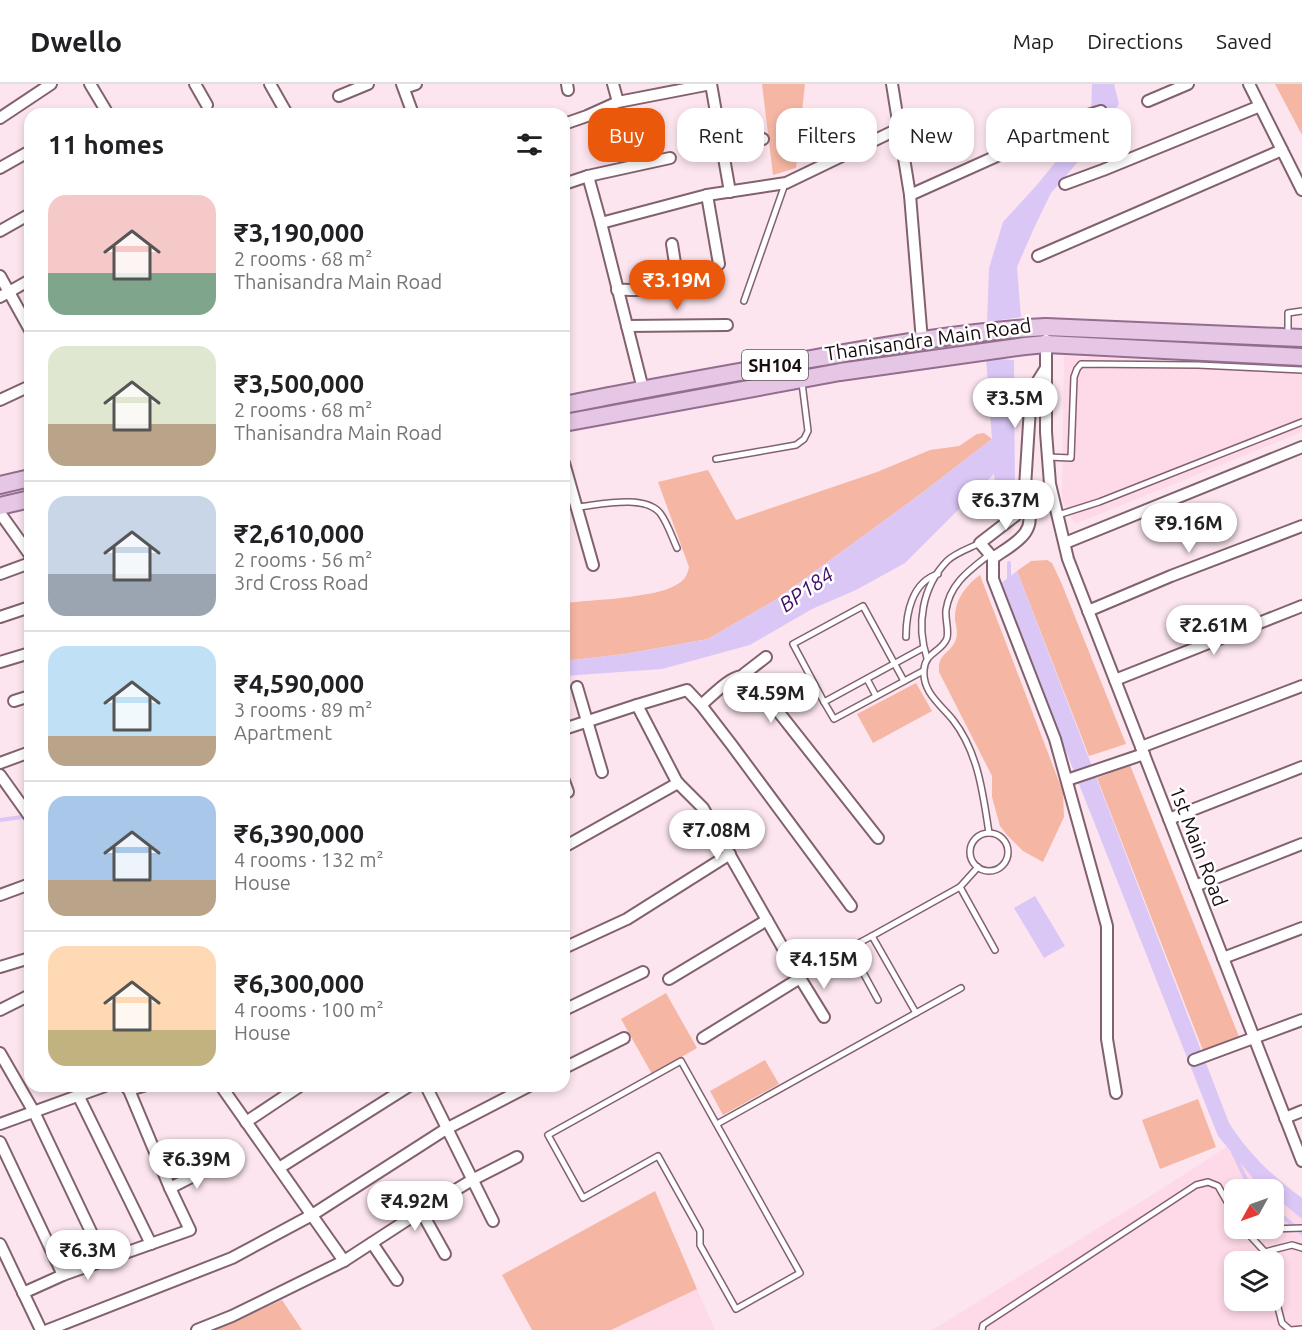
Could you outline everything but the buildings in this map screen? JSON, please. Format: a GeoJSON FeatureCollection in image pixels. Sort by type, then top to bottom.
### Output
{"type":"FeatureCollection","features":[{"type":"Feature","properties":{"kind":"main road","name":"Thanisandra Main Road"},"geometry":{"type":"LineString","coordinates":[[570,404],[922,341],[1023,328],[1046,327],[1295,338]]}},
{"type":"Feature","properties":{"kind":"main road","name":"Thanisandra Main Road"},"geometry":{"type":"LineString","coordinates":[[570,422],[802,379],[986,350],[1046,344],[1302,357]]}},
{"type":"Feature","properties":{"kind":"main road"},"geometry":{"type":"LineString","coordinates":[[0,485],[24,479]]}},
{"type":"Feature","properties":{"kind":"main road"},"geometry":{"type":"LineString","coordinates":[[0,507],[24,501]]}},
{"type":"Feature","properties":{"kind":"street"},"geometry":{"type":"LineString","coordinates":[[0,118],[36,88],[51,84]]}},
{"type":"Feature","properties":{"kind":"street"},"geometry":{"type":"LineString","coordinates":[[90,84],[101,108]]}},
{"type":"Feature","properties":{"kind":"street"},"geometry":{"type":"LineString","coordinates":[[195,84],[207,105]]}},
{"type":"Feature","properties":{"kind":"street"},"geometry":{"type":"LineString","coordinates":[[270,84],[284,108]]}},
{"type":"Feature","properties":{"kind":"street"},"geometry":{"type":"LineString","coordinates":[[339,96],[368,84]]}},
{"type":"Feature","properties":{"kind":"street"},"geometry":{"type":"LineString","coordinates":[[410,108],[403,86],[416,84]]}},
{"type":"Feature","properties":{"kind":"street"},"geometry":{"type":"LineString","coordinates":[[613,84],[618,102]]}},
{"type":"Feature","properties":{"kind":"street"},"geometry":{"type":"LineString","coordinates":[[570,122],[618,102],[663,89],[711,84],[715,108]]}},
{"type":"Feature","properties":{"kind":"street"},"geometry":{"type":"LineString","coordinates":[[892,84],[895,108]]}},
{"type":"Feature","properties":{"kind":"street"},"geometry":{"type":"LineString","coordinates":[[1148,100],[1188,84]]}},
{"type":"Feature","properties":{"kind":"street"},"geometry":{"type":"LineString","coordinates":[[1249,84],[1302,190]]}},
{"type":"Feature","properties":{"kind":"street"},"geometry":{"type":"LineString","coordinates":[[1065,184],[1260,106]]}},
{"type":"Feature","properties":{"kind":"street"},"geometry":{"type":"LineString","coordinates":[[601,223],[707,195],[786,183],[889,133]]}},
{"type":"Feature","properties":{"kind":"street"},"geometry":{"type":"LineString","coordinates":[[1038,256],[1282,150]]}},
{"type":"Feature","properties":{"kind":"street"},"geometry":{"type":"LineString","coordinates":[[0,168],[24,154]]}},
{"type":"Feature","properties":{"kind":"street"},"geometry":{"type":"LineString","coordinates":[[570,182],[670,158]]}},
{"type":"Feature","properties":{"kind":"street"},"geometry":{"type":"LineString","coordinates":[[910,195],[986,161]]}},
{"type":"Feature","properties":{"kind":"street"},"geometry":{"type":"LineString","coordinates":[[725,162],[730,192]]}},
{"type":"Feature","properties":{"kind":"street"},"geometry":{"type":"LineString","coordinates":[[904,162],[910,195],[922,341]]}},
{"type":"Feature","properties":{"kind":"street"},"geometry":{"type":"LineString","coordinates":[[588,176],[643,389]]}},
{"type":"Feature","properties":{"kind":"street"},"geometry":{"type":"LineString","coordinates":[[707,195],[719,264]]}},
{"type":"Feature","properties":{"kind":"street"},"geometry":{"type":"LineString","coordinates":[[0,231],[24,217]]}},
{"type":"Feature","properties":{"kind":"street"},"geometry":{"type":"LineString","coordinates":[[617,290],[662,288],[672,283],[677,276],[672,244]]}},
{"type":"Feature","properties":{"kind":"street"},"geometry":{"type":"LineString","coordinates":[[0,276],[4,294],[24,322]]}},
{"type":"Feature","properties":{"kind":"street"},"geometry":{"type":"LineString","coordinates":[[4,294],[24,283]]}},
{"type":"Feature","properties":{"kind":"street"},"geometry":{"type":"LineString","coordinates":[[627,326],[727,325]]}},
{"type":"Feature","properties":{"kind":"street","name":"1st Main Road"},"geometry":{"type":"LineString","coordinates":[[1046,327],[1050,484],[1068,559],[1302,1161]]}},
{"type":"Feature","properties":{"kind":"street"},"geometry":{"type":"LineString","coordinates":[[1046,368],[1031,392],[1024,503],[1015,516],[980,543],[992,556],[993,579],[1072,779],[1076,820],[1107,926],[1107,1039],[1116,1093]]}},
{"type":"Feature","properties":{"kind":"street"},"geometry":{"type":"LineString","coordinates":[[2,395],[24,388]]}},
{"type":"Feature","properties":{"kind":"street"},"geometry":{"type":"LineString","coordinates":[[1065,543],[1302,447]]}},
{"type":"Feature","properties":{"kind":"street"},"geometry":{"type":"LineString","coordinates":[[570,483],[593,565]]}},
{"type":"Feature","properties":{"kind":"street"},"geometry":{"type":"LineString","coordinates":[[992,556],[1026,533],[1030,514],[1024,503]]}},
{"type":"Feature","properties":{"kind":"street"},"geometry":{"type":"LineString","coordinates":[[0,513],[24,547]]}},
{"type":"Feature","properties":{"kind":"street"},"geometry":{"type":"LineString","coordinates":[[1088,612],[1171,576],[1302,526]]}},
{"type":"Feature","properties":{"kind":"street"},"geometry":{"type":"LineString","coordinates":[[0,574],[24,565]]}},
{"type":"Feature","properties":{"kind":"street"},"geometry":{"type":"LineString","coordinates":[[1115,680],[1302,606]]}},
{"type":"Feature","properties":{"kind":"street"},"geometry":{"type":"LineString","coordinates":[[0,617],[24,609]]}},
{"type":"Feature","properties":{"kind":"street"},"geometry":{"type":"LineString","coordinates":[[0,662],[24,655]]}},
{"type":"Feature","properties":{"kind":"street"},"geometry":{"type":"LineString","coordinates":[[701,705],[737,676],[744,674],[766,657]]}},
{"type":"Feature","properties":{"kind":"street"},"geometry":{"type":"LineString","coordinates":[[744,674],[751,677],[878,838]]}},
{"type":"Feature","properties":{"kind":"street"},"geometry":{"type":"LineString","coordinates":[[1072,779],[1302,686]]}},
{"type":"Feature","properties":{"kind":"street"},"geometry":{"type":"LineString","coordinates":[[577,687],[602,772]]}},
{"type":"Feature","properties":{"kind":"street"},"geometry":{"type":"LineString","coordinates":[[570,727],[687,690],[701,705],[851,906]]}},
{"type":"Feature","properties":{"kind":"street"},"geometry":{"type":"LineString","coordinates":[[14,701],[24,698]]}},
{"type":"Feature","properties":{"kind":"street"},"geometry":{"type":"LineString","coordinates":[[637,705],[678,783],[703,808],[824,1017]]}},
{"type":"Feature","properties":{"kind":"street"},"geometry":{"type":"LineString","coordinates":[[0,763],[24,754]]}},
{"type":"Feature","properties":{"kind":"street"},"geometry":{"type":"LineString","coordinates":[[1169,819],[1302,767]]}},
{"type":"Feature","properties":{"kind":"street"},"geometry":{"type":"LineString","coordinates":[[0,775],[24,810]]}},
{"type":"Feature","properties":{"kind":"street"},"geometry":{"type":"LineString","coordinates":[[570,844],[678,783]]}},
{"type":"Feature","properties":{"kind":"street"},"geometry":{"type":"LineString","coordinates":[[1195,886],[1302,844]]}},
{"type":"Feature","properties":{"kind":"street"},"geometry":{"type":"LineString","coordinates":[[570,945],[627,919],[730,854]]}},
{"type":"Feature","properties":{"kind":"street"},"geometry":{"type":"LineString","coordinates":[[0,895],[24,886]]}},
{"type":"Feature","properties":{"kind":"street"},"geometry":{"type":"LineString","coordinates":[[669,979],[767,920]]}},
{"type":"Feature","properties":{"kind":"street"},"geometry":{"type":"LineString","coordinates":[[1223,958],[1302,928]]}},
{"type":"Feature","properties":{"kind":"street"},"geometry":{"type":"LineString","coordinates":[[0,967],[24,960]]}},
{"type":"Feature","properties":{"kind":"street"},"geometry":{"type":"LineString","coordinates":[[570,1007],[643,972]]}},
{"type":"Feature","properties":{"kind":"street"},"geometry":{"type":"LineString","coordinates":[[703,1038],[800,978]]}},
{"type":"Feature","properties":{"kind":"street"},"geometry":{"type":"LineString","coordinates":[[0,1010],[24,998]]}},
{"type":"Feature","properties":{"kind":"street"},"geometry":{"type":"LineString","coordinates":[[1194,1060],[1302,1020]]}},
{"type":"Feature","properties":{"kind":"street"},"geometry":{"type":"LineString","coordinates":[[570,1065],[624,1038]]}},
{"type":"Feature","properties":{"kind":"street"},"geometry":{"type":"LineString","coordinates":[[0,1053],[34,1112],[104,1259]]}},
{"type":"Feature","properties":{"kind":"street"},"geometry":{"type":"LineString","coordinates":[[0,1124],[81,1092]]}},
{"type":"Feature","properties":{"kind":"street"},"geometry":{"type":"LineString","coordinates":[[83,1092],[150,1244]]}},
{"type":"Feature","properties":{"kind":"street"},"geometry":{"type":"LineString","coordinates":[[23,1293],[104,1259],[190,1230],[129,1092]]}},
{"type":"Feature","properties":{"kind":"street"},"geometry":{"type":"LineString","coordinates":[[225,1092],[344,1261]]}},
{"type":"Feature","properties":{"kind":"street"},"geometry":{"type":"LineString","coordinates":[[246,1122],[291,1092]]}},
{"type":"Feature","properties":{"kind":"street"},"geometry":{"type":"LineString","coordinates":[[279,1168],[399,1092]]}},
{"type":"Feature","properties":{"kind":"street"},"geometry":{"type":"LineString","coordinates":[[429,1092],[493,1221]]}},
{"type":"Feature","properties":{"kind":"street"},"geometry":{"type":"LineString","coordinates":[[48,1330],[232,1258],[312,1215],[446,1129],[517,1092]]}},
{"type":"Feature","properties":{"kind":"street"},"geometry":{"type":"LineString","coordinates":[[1285,1118],[1302,1111]]}},
{"type":"Feature","properties":{"kind":"street"},"geometry":{"type":"LineString","coordinates":[[0,1142],[63,1275]]}},
{"type":"Feature","properties":{"kind":"street"},"geometry":{"type":"LineString","coordinates":[[196,1330],[232,1316],[344,1261],[472,1180],[517,1157]]}},
{"type":"Feature","properties":{"kind":"street"},"geometry":{"type":"LineString","coordinates":[[170,1188],[211,1167]]}},
{"type":"Feature","properties":{"kind":"street"},"geometry":{"type":"LineString","coordinates":[[421,1211],[445,1254]]}},
{"type":"Feature","properties":{"kind":"street"},"geometry":{"type":"LineString","coordinates":[[372,1243],[397,1280]]}},
{"type":"Feature","properties":{"kind":"street"},"geometry":{"type":"LineString","coordinates":[[0,1244],[40,1330]]}},
{"type":"Feature","properties":{"kind":"lane"},"geometry":{"type":"LineString","coordinates":[[744,301],[786,183]]}},
{"type":"Feature","properties":{"kind":"lane"},"geometry":{"type":"LineString","coordinates":[[1295,338],[1286,316],[1290,312],[1302,311]]}},
{"type":"Feature","properties":{"kind":"lane"},"geometry":{"type":"LineString","coordinates":[[1048,457],[1071,458],[1074,377],[1081,364],[1197,365],[1302,370]]}},
{"type":"Feature","properties":{"kind":"lane"},"geometry":{"type":"LineString","coordinates":[[716,459],[796,445],[804,439],[808,431],[802,379]]}},
{"type":"Feature","properties":{"kind":"lane"},"geometry":{"type":"LineString","coordinates":[[1058,515],[1099,502],[1302,422]]}},
{"type":"Feature","properties":{"kind":"lane"},"geometry":{"type":"LineString","coordinates":[[577,507],[636,501],[648,504],[660,513],[677,548]]}},
{"type":"Feature","properties":{"kind":"lane"},"geometry":{"type":"LineString","coordinates":[[927,658],[921,633],[922,610],[928,591],[948,561],[980,543]]}},
{"type":"Feature","properties":{"kind":"lane"},"geometry":{"type":"LineString","coordinates":[[989,832],[973,754],[960,731],[931,696],[923,670],[927,658],[947,638],[946,607],[952,590],[964,575],[992,556]]}},
{"type":"Feature","properties":{"kind":"lane"},"geometry":{"type":"LineString","coordinates":[[906,637],[906,621],[914,597],[927,579],[939,573]]}},
{"type":"Feature","properties":{"kind":"lane"},"geometry":{"type":"LineString","coordinates":[[904,681],[863,606],[793,644],[834,719],[904,681],[923,670]]}},
{"type":"Feature","properties":{"kind":"lane"},"geometry":{"type":"LineString","coordinates":[[824,702],[923,648]]}},
{"type":"Feature","properties":{"kind":"lane"},"geometry":{"type":"LineString","coordinates":[[867,679],[876,696]]}},
{"type":"Feature","properties":{"kind":"lane"},"geometry":{"type":"LineString","coordinates":[[989,832],[995,833],[1004,840],[1007,846],[1005,863],[995,870],[983,870],[971,858],[970,846],[978,836],[989,832]]}},
{"type":"Feature","properties":{"kind":"lane"},"geometry":{"type":"LineString","coordinates":[[878,1000],[854,954],[857,944],[960,887],[978,867]]}},
{"type":"Feature","properties":{"kind":"lane"},"geometry":{"type":"LineString","coordinates":[[960,887],[994,950]]}},
{"type":"Feature","properties":{"kind":"lane"},"geometry":{"type":"LineString","coordinates":[[873,936],[916,1013]]}},
{"type":"Feature","properties":{"kind":"lane"},"geometry":{"type":"LineString","coordinates":[[717,1124],[961,987]]}},
{"type":"Feature","properties":{"kind":"lane"},"geometry":{"type":"LineString","coordinates":[[681,1061],[717,1124],[800,1273],[736,1309],[700,1245],[700,1231],[658,1156],[583,1198],[548,1136],[681,1061]]}},
{"type":"Feature","properties":{"kind":"lane"},"geometry":{"type":"LineString","coordinates":[[982,1330],[982,1325],[1196,1185],[1208,1182],[1218,1186],[1224,1196]]}},
{"type":"Feature","properties":{"kind":"lane"},"geometry":{"type":"LineString","coordinates":[[1284,1228],[1302,1227]]}},
{"type":"Feature","properties":{"kind":"lane"},"geometry":{"type":"LineString","coordinates":[[1253,1239],[1264,1251]]}},
{"type":"Feature","properties":{"kind":"lane"},"geometry":{"type":"LineString","coordinates":[[1269,1251],[1292,1245],[1302,1248]]}},
{"type":"Feature","properties":{"kind":"lane"},"geometry":{"type":"LineString","coordinates":[[1279,1311],[1282,1323],[1290,1330],[1302,1329]]}},
{"type":"Feature","properties":{"kind":"shaded area"},"geometry":{"type":"Polygon","coordinates":[[[762,84],[805,84],[802,108],[776,108],[776,162],[797,162],[796,168],[773,175],[762,84]]]}},
{"type":"Feature","properties":{"kind":"shaded area"},"geometry":{"type":"Polygon","coordinates":[[[1275,84],[1302,84],[1302,135],[1275,84]]]}},
{"type":"Feature","properties":{"kind":"shaded area"},"geometry":{"type":"Polygon","coordinates":[[[1064,356],[1302,367],[1302,432],[1075,524],[1062,500],[1064,356]]]}},
{"type":"Feature","properties":{"kind":"shaded area"},"geometry":{"type":"Polygon","coordinates":[[[984,433],[992,439],[777,599],[708,639],[625,654],[570,660],[570,602],[653,593],[676,585],[686,576],[689,567],[658,482],[708,470],[736,520],[877,472],[930,450],[959,446],[977,434],[984,433]]]}},
{"type":"Feature","properties":{"kind":"shaded area"},"geometry":{"type":"Polygon","coordinates":[[[1047,560],[1052,563],[1061,582],[1126,744],[1089,756],[1017,571],[1031,561],[1047,560]]]}},
{"type":"Feature","properties":{"kind":"shaded area"},"geometry":{"type":"Polygon","coordinates":[[[980,575],[1063,792],[1064,817],[1043,862],[1023,851],[1000,826],[992,797],[992,776],[939,672],[942,657],[956,639],[956,606],[965,589],[980,575]]]}},
{"type":"Feature","properties":{"kind":"shaded area"},"geometry":{"type":"Polygon","coordinates":[[[916,683],[932,711],[873,743],[857,714],[916,683]]]}},
{"type":"Feature","properties":{"kind":"shaded area"},"geometry":{"type":"Polygon","coordinates":[[[1130,765],[1240,1039],[1204,1053],[1097,778],[1130,765]]]}},
{"type":"Feature","properties":{"kind":"shaded area"},"geometry":{"type":"Polygon","coordinates":[[[666,993],[697,1048],[652,1074],[621,1019],[666,993]]]}},
{"type":"Feature","properties":{"kind":"shaded area"},"geometry":{"type":"Polygon","coordinates":[[[765,1060],[779,1084],[723,1115],[710,1091],[765,1060]]]}},
{"type":"Feature","properties":{"kind":"shaded area"},"geometry":{"type":"Polygon","coordinates":[[[1198,1099],[1216,1147],[1160,1169],[1142,1120],[1198,1099]]]}},
{"type":"Feature","properties":{"kind":"shaded area"},"geometry":{"type":"Polygon","coordinates":[[[1239,1139],[1276,1179],[1224,1179],[1224,1239],[1284,1239],[1284,1185],[1302,1198],[1302,1330],[932,1330],[1239,1139]]]}},
{"type":"Feature","properties":{"kind":"shaded area"},"geometry":{"type":"Polygon","coordinates":[[[655,1191],[697,1289],[611,1330],[532,1330],[502,1275],[655,1191]]]}},
{"type":"Feature","properties":{"kind":"shaded area"},"geometry":{"type":"Polygon","coordinates":[[[697,1289],[715,1330],[611,1330],[697,1289]]]}},
{"type":"Feature","properties":{"kind":"shaded area"},"geometry":{"type":"Polygon","coordinates":[[[282,1300],[302,1330],[215,1330],[282,1300]]]}},
{"type":"Feature","properties":{"kind":"water"},"geometry":{"type":"Polygon","coordinates":[[[1092,84],[1114,84],[1119,104],[1116,108],[1091,108],[1092,84]]]}},
{"type":"Feature","properties":{"kind":"water"},"geometry":{"type":"Polygon","coordinates":[[[1056,162],[1078,162],[1051,193],[1017,267],[1021,317],[987,322],[989,268],[1003,222],[1056,162]]]}},
{"type":"Feature","properties":{"kind":"water"},"geometry":{"type":"Polygon","coordinates":[[[986,358],[1014,360],[1015,500],[998,512],[994,474],[905,563],[856,590],[812,609],[750,645],[662,669],[570,676],[570,660],[625,654],[708,639],[777,599],[992,439],[986,358]]]}},
{"type":"Feature","properties":{"kind":"water"},"geometry":{"type":"Polygon","coordinates":[[[1017,571],[1229,1123],[1244,1144],[1278,1179],[1254,1179],[1218,1136],[1000,584],[1017,571]]]}},
{"type":"Feature","properties":{"kind":"water"},"geometry":{"type":"Polygon","coordinates":[[[1035,896],[1065,946],[1044,958],[1014,908],[1035,896]]]}},
{"type":"Feature","properties":{"kind":"water"},"geometry":{"type":"Polygon","coordinates":[[[1284,1184],[1302,1198],[1302,1219],[1284,1204],[1284,1184]]]}},
{"type":"Feature","properties":{"kind":"waterway"},"geometry":{"type":"LineString","coordinates":[[1009,563],[1009,580]]}},
{"type":"Feature","properties":{"kind":"waterway","name":"BP184"},"geometry":{"type":"LineString","coordinates":[[0,820],[24,817]]}},
{"type":"Feature","properties":{"kind":"waterway"},"geometry":{"type":"LineString","coordinates":[[1233,1152],[1246,1179]]}},
{"type":"Feature","properties":{"kind":"waterway"},"geometry":{"type":"LineString","coordinates":[[1284,1218],[1302,1233]]}}]}
